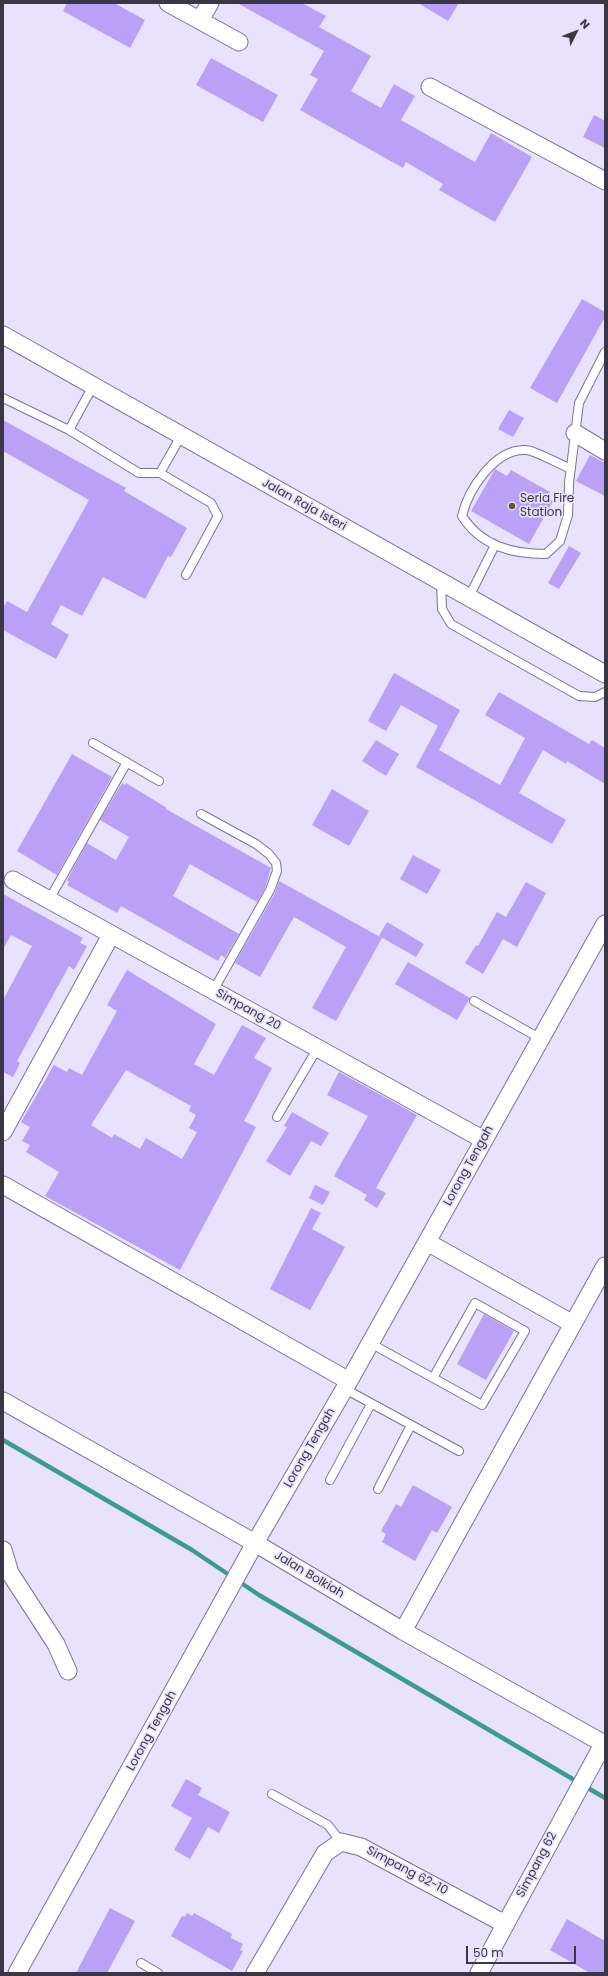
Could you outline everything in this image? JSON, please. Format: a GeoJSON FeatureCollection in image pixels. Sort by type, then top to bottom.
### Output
{"type":"FeatureCollection","features":[{"type":"Feature","properties":{"kind":"street"},"geometry":{"type":"LineString","coordinates":[[168,3],[239,42]]}},
{"type":"Feature","properties":{"kind":"street"},"geometry":{"type":"LineString","coordinates":[[200,20],[210,3]]}},
{"type":"Feature","properties":{"kind":"street"},"geometry":{"type":"LineString","coordinates":[[430,87],[605,181]]}},
{"type":"Feature","properties":{"kind":"street","name":"Jalan Raja Isteri"},"geometry":{"type":"LineString","coordinates":[[3,335],[605,674]]}},
{"type":"Feature","properties":{"kind":"street"},"geometry":{"type":"LineString","coordinates":[[575,433],[605,451]]}},
{"type":"Feature","properties":{"kind":"street","name":"Simpang 20"},"geometry":{"type":"LineString","coordinates":[[13,880],[484,1140]]}},
{"type":"Feature","properties":{"kind":"street","name":"Lorong Tengah"},"geometry":{"type":"LineString","coordinates":[[17,1973],[228,1595],[255,1543],[347,1385],[605,924]]}},
{"type":"Feature","properties":{"kind":"street"},"geometry":{"type":"LineString","coordinates":[[3,1132],[111,934]]}},
{"type":"Feature","properties":{"kind":"street"},"geometry":{"type":"LineString","coordinates":[[3,1185],[347,1385]]}},
{"type":"Feature","properties":{"kind":"street"},"geometry":{"type":"LineString","coordinates":[[427,1242],[572,1324]]}},
{"type":"Feature","properties":{"kind":"street"},"geometry":{"type":"LineString","coordinates":[[403,1631],[605,1266]]}},
{"type":"Feature","properties":{"kind":"street","name":"Jalan Bolkiah"},"geometry":{"type":"LineString","coordinates":[[3,1401],[255,1543],[403,1631],[598,1741],[601,1748],[596,1758]]}},
{"type":"Feature","properties":{"kind":"street"},"geometry":{"type":"LineString","coordinates":[[3,1550],[10,1573],[56,1644],[68,1671]]}},
{"type":"Feature","properties":{"kind":"street","name":"Simpang 62"},"geometry":{"type":"LineString","coordinates":[[479,1973],[596,1758]]}},
{"type":"Feature","properties":{"kind":"street"},"geometry":{"type":"LineString","coordinates":[[255,1973],[325,1853],[341,1842]]}},
{"type":"Feature","properties":{"kind":"street","name":"Simpang 62-10"},"geometry":{"type":"LineString","coordinates":[[341,1842],[361,1847],[505,1924]]}},
{"type":"Feature","properties":{"kind":"lane"},"geometry":{"type":"LineString","coordinates":[[571,469],[526,450],[509,454],[495,461],[480,478],[465,502],[462,516],[470,529],[495,545],[506,550],[529,554],[546,554],[560,541],[568,515],[571,469],[579,403],[605,352]]}},
{"type":"Feature","properties":{"kind":"lane"},"geometry":{"type":"LineString","coordinates":[[69,430],[93,386]]}},
{"type":"Feature","properties":{"kind":"lane"},"geometry":{"type":"LineString","coordinates":[[3,398],[69,430],[139,473],[160,473],[211,503],[218,516],[186,575]]}},
{"type":"Feature","properties":{"kind":"lane"},"geometry":{"type":"LineString","coordinates":[[160,473],[181,436]]}},
{"type":"Feature","properties":{"kind":"lane"},"geometry":{"type":"LineString","coordinates":[[468,598],[495,545]]}},
{"type":"Feature","properties":{"kind":"lane"},"geometry":{"type":"LineString","coordinates":[[440,582],[442,609],[451,624],[579,696],[595,698],[605,692]]}},
{"type":"Feature","properties":{"kind":"lane"},"geometry":{"type":"LineString","coordinates":[[93,743],[160,781]]}},
{"type":"Feature","properties":{"kind":"lane"},"geometry":{"type":"LineString","coordinates":[[49,900],[127,762]]}},
{"type":"Feature","properties":{"kind":"lane"},"geometry":{"type":"LineString","coordinates":[[201,814],[256,844],[269,854],[276,863],[277,871],[270,890],[212,991]]}},
{"type":"Feature","properties":{"kind":"lane"},"geometry":{"type":"LineString","coordinates":[[474,1002],[540,1039]]}},
{"type":"Feature","properties":{"kind":"lane"},"geometry":{"type":"LineString","coordinates":[[277,1117],[317,1049]]}},
{"type":"Feature","properties":{"kind":"lane"},"geometry":{"type":"LineString","coordinates":[[370,1343],[482,1405],[524,1331],[474,1303],[434,1378]]}},
{"type":"Feature","properties":{"kind":"lane"},"geometry":{"type":"LineString","coordinates":[[347,1385],[371,1404],[459,1451]]}},
{"type":"Feature","properties":{"kind":"lane"},"geometry":{"type":"LineString","coordinates":[[330,1480],[371,1404]]}},
{"type":"Feature","properties":{"kind":"lane"},"geometry":{"type":"LineString","coordinates":[[378,1489],[411,1425]]}},
{"type":"Feature","properties":{"kind":"lane"},"geometry":{"type":"LineString","coordinates":[[272,1794],[328,1825],[341,1842]]}},
{"type":"Feature","properties":{"kind":"lane"},"geometry":{"type":"LineString","coordinates":[[141,1963],[158,1973]]}},
{"type":"Feature","properties":{"kind":"building"},"geometry":{"type":"Polygon","coordinates":[[[67,3],[114,3],[145,20],[130,48],[63,11],[67,3]]]}},
{"type":"Feature","properties":{"kind":"building"},"geometry":{"type":"Polygon","coordinates":[[[237,3],[302,3],[326,16],[319,27],[371,56],[351,91],[381,108],[394,84],[415,96],[401,120],[475,162],[491,133],[532,157],[495,222],[439,190],[443,184],[406,162],[403,168],[300,110],[318,79],[310,75],[324,51],[237,3]]]}},
{"type":"Feature","properties":{"kind":"building"},"geometry":{"type":"Polygon","coordinates":[[[418,3],[459,3],[448,21],[418,3]]]}},
{"type":"Feature","properties":{"kind":"building"},"geometry":{"type":"Polygon","coordinates":[[[211,58],[278,95],[263,122],[196,85],[211,58]]]}},
{"type":"Feature","properties":{"kind":"building"},"geometry":{"type":"Polygon","coordinates":[[[594,115],[605,121],[605,148],[583,137],[594,115]]]}},
{"type":"Feature","properties":{"kind":"building"},"geometry":{"type":"Polygon","coordinates":[[[582,299],[605,312],[605,317],[557,403],[530,388],[582,299]]]}},
{"type":"Feature","properties":{"kind":"building"},"geometry":{"type":"Polygon","coordinates":[[[509,410],[524,418],[513,437],[498,429],[509,410]]]}},
{"type":"Feature","properties":{"kind":"building"},"geometry":{"type":"Polygon","coordinates":[[[3,420],[126,488],[124,491],[187,528],[171,557],[168,556],[145,599],[103,577],[82,616],[61,605],[51,624],[69,635],[56,659],[3,630],[3,608],[7,601],[27,612],[89,500],[3,451],[3,420]]]}},
{"type":"Feature","properties":{"kind":"building"},"geometry":{"type":"Polygon","coordinates":[[[590,455],[605,463],[605,496],[576,481],[590,455]]]}},
{"type":"Feature","properties":{"kind":"building","name":"Seria Fire Station"},"geometry":{"type":"Polygon","coordinates":[[[495,469],[507,476],[511,470],[550,492],[547,497],[553,501],[529,544],[471,511],[495,469]]]}},
{"type":"Feature","properties":{"kind":"building"},"geometry":{"type":"Polygon","coordinates":[[[569,546],[581,553],[559,589],[548,583],[569,546]]]}},
{"type":"Feature","properties":{"kind":"building"},"geometry":{"type":"Polygon","coordinates":[[[394,673],[460,710],[439,750],[500,785],[525,738],[485,715],[499,692],[589,744],[592,740],[605,748],[605,784],[567,761],[566,764],[543,750],[519,793],[566,820],[552,844],[416,767],[438,726],[401,705],[386,731],[368,721],[394,673]]]}},
{"type":"Feature","properties":{"kind":"building"},"geometry":{"type":"Polygon","coordinates":[[[376,740],[399,754],[386,776],[362,761],[376,740]]]}},
{"type":"Feature","properties":{"kind":"building"},"geometry":{"type":"Polygon","coordinates":[[[72,754],[112,777],[57,875],[17,851],[72,754]]]}},
{"type":"Feature","properties":{"kind":"building"},"geometry":{"type":"Polygon","coordinates":[[[122,783],[125,785],[126,783],[167,808],[166,809],[271,868],[265,888],[257,902],[190,864],[173,896],[239,934],[225,958],[221,955],[218,961],[121,906],[117,913],[67,885],[69,882],[67,880],[87,843],[116,860],[129,837],[100,820],[122,783]]]}},
{"type":"Feature","properties":{"kind":"building"},"geometry":{"type":"Polygon","coordinates":[[[332,789],[369,811],[349,846],[312,825],[332,789]]]}},
{"type":"Feature","properties":{"kind":"building"},"geometry":{"type":"Polygon","coordinates":[[[413,855],[441,870],[427,894],[400,879],[413,855]]]}},
{"type":"Feature","properties":{"kind":"building"},"geometry":{"type":"Polygon","coordinates":[[[279,881],[382,938],[336,1021],[312,1008],[346,947],[294,917],[260,977],[235,963],[275,893],[279,881]]]}},
{"type":"Feature","properties":{"kind":"building"},"geometry":{"type":"Polygon","coordinates":[[[526,882],[546,893],[517,947],[503,939],[483,974],[465,963],[476,945],[478,946],[497,912],[506,917],[526,882]]]}},
{"type":"Feature","properties":{"kind":"building"},"geometry":{"type":"Polygon","coordinates":[[[3,894],[83,938],[80,943],[87,946],[74,970],[69,966],[17,1061],[20,1063],[13,1077],[3,1072],[3,1000],[32,946],[11,935],[3,949],[3,894]]]}},
{"type":"Feature","properties":{"kind":"building"},"geometry":{"type":"Polygon","coordinates":[[[387,922],[424,944],[416,957],[379,936],[387,922]]]}},
{"type":"Feature","properties":{"kind":"building"},"geometry":{"type":"Polygon","coordinates":[[[408,962],[470,998],[457,1020],[395,984],[408,962]]]}},
{"type":"Feature","properties":{"kind":"building"},"geometry":{"type":"Polygon","coordinates":[[[127,970],[216,1024],[194,1064],[214,1075],[242,1025],[266,1038],[254,1058],[272,1068],[244,1121],[256,1127],[180,1270],[45,1196],[59,1172],[26,1152],[30,1145],[22,1141],[30,1127],[21,1122],[54,1065],[67,1072],[69,1068],[82,1075],[117,1011],[107,1005],[127,970]],[[126,1070],[91,1125],[112,1138],[114,1134],[140,1149],[146,1138],[182,1159],[197,1132],[189,1128],[196,1115],[189,1111],[191,1106],[126,1070]]]}},
{"type":"Feature","properties":{"kind":"building"},"geometry":{"type":"Polygon","coordinates":[[[339,1072],[417,1115],[376,1188],[386,1193],[377,1208],[364,1200],[367,1195],[334,1176],[368,1116],[327,1095],[339,1072]]]}},
{"type":"Feature","properties":{"kind":"building"},"geometry":{"type":"Polygon","coordinates":[[[292,1112],[329,1133],[321,1146],[311,1141],[290,1176],[266,1161],[287,1127],[284,1126],[292,1112]]]}},
{"type":"Feature","properties":{"kind":"building"},"geometry":{"type":"Polygon","coordinates":[[[315,1185],[330,1192],[323,1205],[309,1198],[315,1185]]]}},
{"type":"Feature","properties":{"kind":"building"},"geometry":{"type":"Polygon","coordinates":[[[311,1208],[321,1213],[312,1229],[345,1247],[310,1310],[270,1289],[311,1208]]]}},
{"type":"Feature","properties":{"kind":"building"},"geometry":{"type":"Polygon","coordinates":[[[484,1314],[514,1331],[486,1380],[457,1364],[484,1314]]]}},
{"type":"Feature","properties":{"kind":"building"},"geometry":{"type":"Polygon","coordinates":[[[413,1485],[452,1507],[437,1533],[432,1530],[415,1561],[382,1542],[386,1534],[381,1531],[396,1504],[401,1507],[413,1485]]]}},
{"type":"Feature","properties":{"kind":"building"},"geometry":{"type":"Polygon","coordinates":[[[186,1779],[202,1788],[198,1795],[230,1812],[219,1833],[208,1827],[190,1859],[174,1850],[192,1818],[171,1806],[186,1779]]]}},
{"type":"Feature","properties":{"kind":"building"},"geometry":{"type":"Polygon","coordinates":[[[110,1908],[135,1921],[107,1973],[76,1973],[110,1908]]]}},
{"type":"Feature","properties":{"kind":"building"},"geometry":{"type":"Polygon","coordinates":[[[187,1913],[192,1916],[194,1913],[205,1919],[232,1934],[231,1938],[243,1944],[240,1950],[243,1951],[232,1971],[171,1936],[182,1916],[185,1917],[187,1913]]]}},
{"type":"Feature","properties":{"kind":"building"},"geometry":{"type":"Polygon","coordinates":[[[567,1919],[605,1941],[605,1973],[590,1973],[550,1950],[567,1919]]]}},
{"type":"Feature","properties":{"kind":"waterway"},"geometry":{"type":"LineString","coordinates":[[3,1440],[192,1550],[259,1595],[605,1798]]}},
{"type":"Feature","properties":{"kind":"place","name":"Seria Fire Station"},"geometry":{"type":"Point","coordinates":[512,506]}}]}
